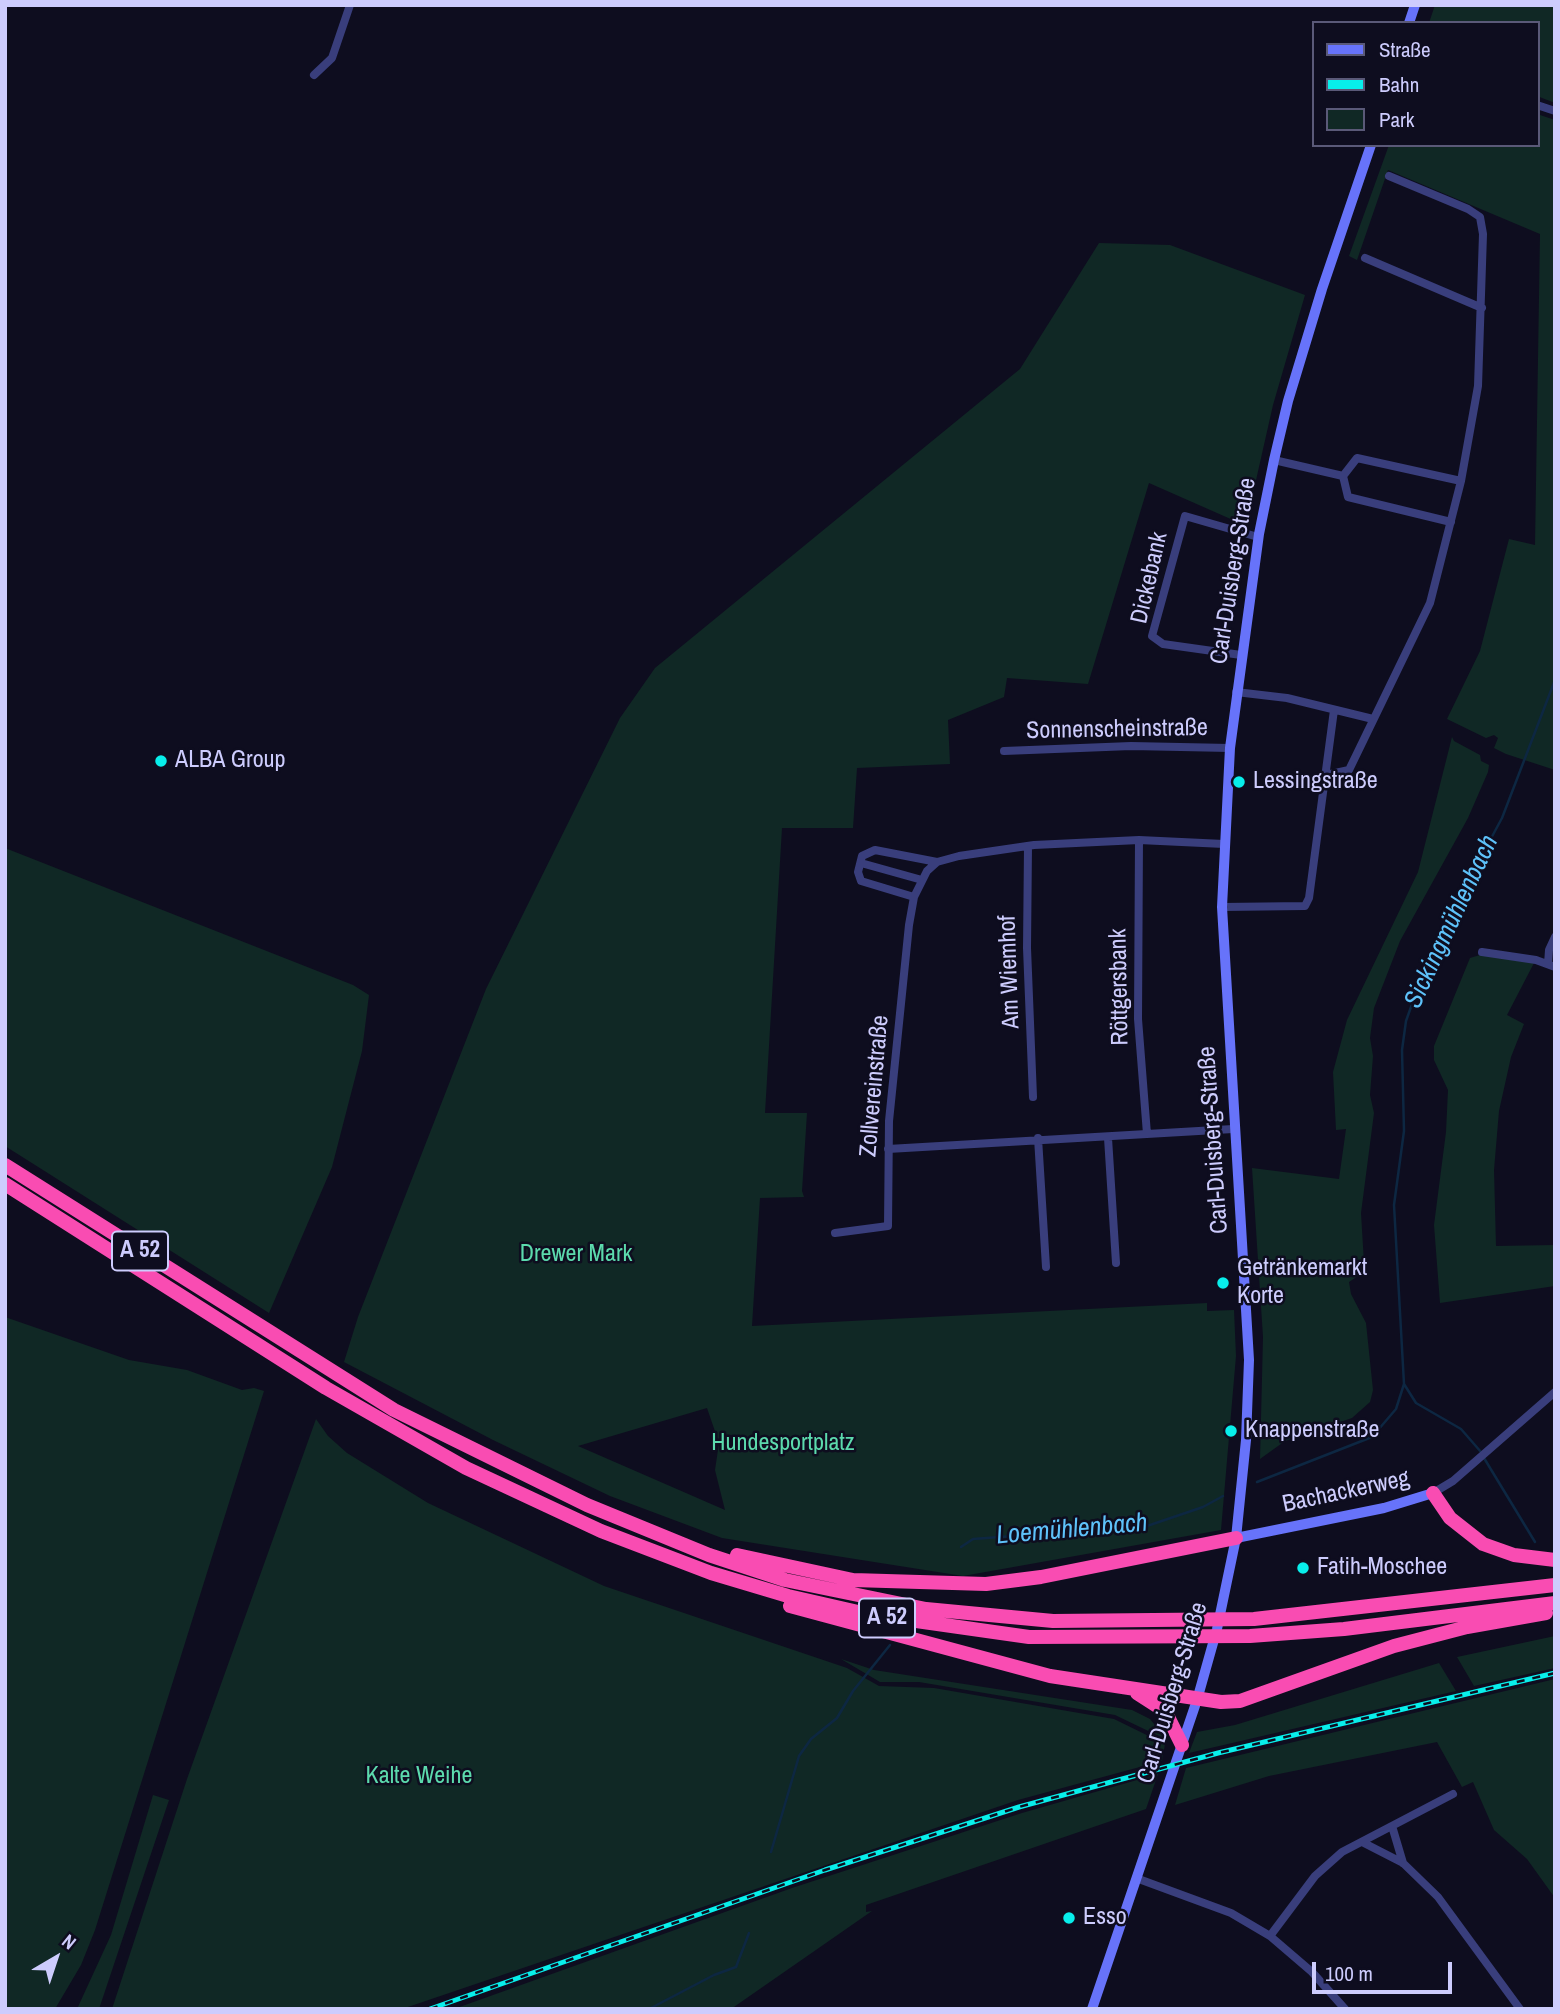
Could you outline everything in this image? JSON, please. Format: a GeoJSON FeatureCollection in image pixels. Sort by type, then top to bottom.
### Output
{"type":"FeatureCollection","features":[{"type":"Feature","properties":{"kind":"highway","name":"A 52"},"geometry":{"type":"LineString","coordinates":[[5,1165],[274,1337],[394,1410],[587,1505],[709,1555],[785,1580],[926,1609],[1053,1621],[1254,1619],[1555,1585]]}},
{"type":"Feature","properties":{"kind":"highway","name":"A 52"},"geometry":{"type":"LineString","coordinates":[[5,1184],[269,1353],[466,1468],[601,1531],[711,1573],[788,1596],[867,1614],[1029,1637],[1250,1636],[1344,1629],[1555,1603]]}},
{"type":"Feature","properties":{"kind":"highway"},"geometry":{"type":"LineString","coordinates":[[1433,1493],[1450,1518],[1483,1544],[1514,1555],[1555,1560]]}},
{"type":"Feature","properties":{"kind":"highway"},"geometry":{"type":"LineString","coordinates":[[601,1531],[631,1552],[722,1585],[864,1628],[1024,1669],[1132,1691],[1144,1690],[1197,1700],[1241,1701],[1394,1646],[1467,1627],[1555,1611]]}},
{"type":"Feature","properties":{"kind":"highway"},"geometry":{"type":"LineString","coordinates":[[709,1555],[731,1553],[853,1580],[986,1584],[1053,1575],[1236,1538]]}},
{"type":"Feature","properties":{"kind":"highway"},"geometry":{"type":"LineString","coordinates":[[1132,1691],[1165,1711],[1182,1745]]}},
{"type":"Feature","properties":{"kind":"main road","name":"Carl-Duisberg-Straße"},"geometry":{"type":"LineString","coordinates":[[1092,2009],[1197,1700],[1217,1629],[1236,1538],[1246,1440],[1249,1360],[1247,1297],[1233,1129],[1222,907],[1230,748],[1258,537],[1274,460],[1322,289],[1370,147]]}},
{"type":"Feature","properties":{"kind":"main road","name":"Bachackerweg"},"geometry":{"type":"LineString","coordinates":[[1236,1538],[1384,1508],[1433,1493]]}},
{"type":"Feature","properties":{"kind":"street"},"geometry":{"type":"LineString","coordinates":[[314,75],[332,58],[350,5]]}},
{"type":"Feature","properties":{"kind":"street"},"geometry":{"type":"LineString","coordinates":[[1326,775],[1349,770],[1430,603],[1461,481],[1478,386],[1483,234],[1480,217],[1468,209],[1389,176]]}},
{"type":"Feature","properties":{"kind":"street"},"geometry":{"type":"LineString","coordinates":[[1365,258],[1482,308]]}},
{"type":"Feature","properties":{"kind":"street"},"geometry":{"type":"LineString","coordinates":[[1451,522],[1348,496],[1343,476],[1357,458],[1461,481]]}},
{"type":"Feature","properties":{"kind":"street","name":"Carl-Duisberg-Straße"},"geometry":{"type":"LineString","coordinates":[[1274,460],[1343,476]]}},
{"type":"Feature","properties":{"kind":"street","name":"Dickebank"},"geometry":{"type":"LineString","coordinates":[[1241,655],[1163,644],[1152,636],[1185,516],[1258,537]]}},
{"type":"Feature","properties":{"kind":"street"},"geometry":{"type":"LineString","coordinates":[[1236,692],[1287,698],[1373,719]]}},
{"type":"Feature","properties":{"kind":"street"},"geometry":{"type":"LineString","coordinates":[[1222,907],[1305,906],[1310,898],[1334,710]]}},
{"type":"Feature","properties":{"kind":"street","name":"Sonnenscheinstraße"},"geometry":{"type":"LineString","coordinates":[[1004,751],[1131,747],[1230,748]]}},
{"type":"Feature","properties":{"kind":"street"},"geometry":{"type":"LineString","coordinates":[[914,897],[867,884],[859,875],[862,856],[875,850],[937,862],[1028,846],[1139,840],[1224,844]]}},
{"type":"Feature","properties":{"kind":"street","name":"Röttgersbank"},"geometry":{"type":"LineString","coordinates":[[1139,840],[1139,1043],[1147,1134]]}},
{"type":"Feature","properties":{"kind":"street","name":"Am Wiemhof"},"geometry":{"type":"LineString","coordinates":[[1028,846],[1027,948],[1033,1097]]}},
{"type":"Feature","properties":{"kind":"street","name":"Zollvereinstraße"},"geometry":{"type":"LineString","coordinates":[[835,1233],[888,1226],[888,1149],[914,897],[922,880],[937,862]]}},
{"type":"Feature","properties":{"kind":"street"},"geometry":{"type":"LineString","coordinates":[[861,863],[922,880]]}},
{"type":"Feature","properties":{"kind":"street"},"geometry":{"type":"LineString","coordinates":[[1482,952],[1551,965],[1549,950],[1555,937]]}},
{"type":"Feature","properties":{"kind":"street"},"geometry":{"type":"LineString","coordinates":[[888,1149],[1038,1138],[1108,1138],[1233,1129]]}},
{"type":"Feature","properties":{"kind":"street"},"geometry":{"type":"LineString","coordinates":[[1038,1138],[1046,1267]]}},
{"type":"Feature","properties":{"kind":"street"},"geometry":{"type":"LineString","coordinates":[[1108,1138],[1116,1263]]}},
{"type":"Feature","properties":{"kind":"street","name":"Bachackerweg"},"geometry":{"type":"LineString","coordinates":[[1433,1493],[1470,1467],[1555,1392]]}},
{"type":"Feature","properties":{"kind":"street"},"geometry":{"type":"LineString","coordinates":[[1270,1936],[1314,1876],[1342,1853],[1453,1794]]}},
{"type":"Feature","properties":{"kind":"street"},"geometry":{"type":"LineString","coordinates":[[1392,1826],[1403,1863]]}},
{"type":"Feature","properties":{"kind":"street"},"geometry":{"type":"LineString","coordinates":[[1362,1842],[1403,1863],[1438,1897],[1520,2009]]}},
{"type":"Feature","properties":{"kind":"street"},"geometry":{"type":"LineString","coordinates":[[1136,1878],[1231,1913],[1270,1936],[1312,1972],[1345,2009]]}},
{"type":"Feature","properties":{"kind":"green space"},"geometry":{"type":"Polygon","coordinates":[[[1435,5],[1555,5],[1555,103],[1539,97],[1539,21],[1430,21],[1435,5]]]}},
{"type":"Feature","properties":{"kind":"green space"},"geometry":{"type":"Polygon","coordinates":[[[1539,115],[1555,120],[1555,770],[1506,754],[1494,748],[1498,738],[1494,735],[1486,738],[1447,719],[1480,651],[1509,539],[1535,545],[1540,234],[1388,170],[1357,260],[1349,256],[1388,147],[1539,147],[1539,115]]]}},
{"type":"Feature","properties":{"kind":"green space","name":"Drewer Mark"},"geometry":{"type":"Polygon","coordinates":[[[1099,243],[1170,245],[1305,295],[1273,405],[1247,520],[1242,524],[1149,483],[1088,684],[1007,678],[1004,697],[948,720],[950,764],[857,768],[853,828],[782,828],[765,1113],[807,1113],[802,1191],[804,1197],[760,1198],[752,1326],[1207,1303],[1207,1311],[1234,1310],[1236,1356],[1221,1530],[963,1576],[722,1538],[610,1496],[493,1440],[344,1362],[358,1317],[486,989],[620,718],[655,668],[1020,369],[1099,243]],[[707,1408],[578,1446],[725,1510],[715,1470],[719,1443],[707,1408]]]}},
{"type":"Feature","properties":{"kind":"green space"},"geometry":{"type":"Polygon","coordinates":[[[1452,737],[1454,741],[1480,755],[1481,761],[1489,765],[1488,772],[1468,818],[1400,941],[1374,1008],[1370,1038],[1373,1056],[1370,1095],[1374,1113],[1361,1213],[1364,1263],[1358,1276],[1349,1282],[1351,1294],[1366,1323],[1373,1390],[1370,1402],[1352,1418],[1285,1441],[1260,1459],[1263,1337],[1252,1168],[1339,1179],[1346,1129],[1336,1130],[1333,1072],[1347,1020],[1418,872],[1452,737]]]}},
{"type":"Feature","properties":{"kind":"green space"},"geometry":{"type":"Polygon","coordinates":[[[5,848],[353,985],[369,995],[362,1051],[332,1167],[269,1313],[5,1146],[5,848]]]}},
{"type":"Feature","properties":{"kind":"green space"},"geometry":{"type":"Polygon","coordinates":[[[1480,955],[1534,963],[1507,1015],[1524,1024],[1511,1057],[1499,1111],[1494,1170],[1496,1246],[1555,1245],[1555,1286],[1440,1303],[1434,1225],[1446,1132],[1448,1090],[1434,1060],[1434,1046],[1470,958],[1480,955]]]}},
{"type":"Feature","properties":{"kind":"green space"},"geometry":{"type":"Polygon","coordinates":[[[5,1317],[129,1360],[187,1370],[242,1390],[254,1388],[264,1391],[95,1930],[81,1965],[55,2009],[5,2009],[5,1317]]]}},
{"type":"Feature","properties":{"kind":"green space","name":"Kalte Weihe"},"geometry":{"type":"Polygon","coordinates":[[[316,1419],[328,1436],[347,1453],[428,1503],[604,1586],[847,1668],[879,1686],[934,1688],[1114,1719],[1165,1744],[1162,1761],[1018,1800],[402,2009],[112,2009],[187,1779],[316,1419]]]}},
{"type":"Feature","properties":{"kind":"green space"},"geometry":{"type":"Polygon","coordinates":[[[1555,1636],[1555,1668],[1474,1686],[1457,1657],[1555,1636]]]}},
{"type":"Feature","properties":{"kind":"green space"},"geometry":{"type":"Polygon","coordinates":[[[841,1659],[874,1670],[1132,1710],[1150,1719],[1167,1740],[1115,1715],[919,1682],[880,1682],[841,1659]]]}},
{"type":"Feature","properties":{"kind":"green space"},"geometry":{"type":"Polygon","coordinates":[[[1439,1663],[1456,1691],[1189,1753],[1197,1732],[1235,1725],[1439,1663]]]}},
{"type":"Feature","properties":{"kind":"green space"},"geometry":{"type":"Polygon","coordinates":[[[1555,1679],[1555,1898],[1527,1859],[1494,1830],[1473,1782],[1462,1787],[1437,1742],[1269,1776],[1175,1805],[1186,1768],[1555,1679]]]}},
{"type":"Feature","properties":{"kind":"green space"},"geometry":{"type":"Polygon","coordinates":[[[1158,1774],[1146,1809],[866,1905],[866,1912],[872,1911],[731,2009],[454,2009],[792,1888],[1022,1813],[1158,1774]]]}},
{"type":"Feature","properties":{"kind":"green space"},"geometry":{"type":"Polygon","coordinates":[[[153,1795],[169,1800],[99,2009],[77,2009],[111,1935],[153,1795]]]}},
{"type":"Feature","properties":{"kind":"waterway","name":"Sickingmühlenbach"},"geometry":{"type":"LineString","coordinates":[[1257,1482],[1372,1437],[1396,1409],[1404,1384],[1394,1205],[1404,1131],[1402,1050],[1406,1021],[1422,976],[1461,894],[1502,818],[1555,680]]}},
{"type":"Feature","properties":{"kind":"waterway"},"geometry":{"type":"LineString","coordinates":[[1404,1384],[1416,1403],[1461,1429],[1481,1452]]}},
{"type":"Feature","properties":{"kind":"waterway"},"geometry":{"type":"LineString","coordinates":[[1484,1458],[1535,1542]]}},
{"type":"Feature","properties":{"kind":"waterway","name":"Loemühlenbach"},"geometry":{"type":"LineString","coordinates":[[961,1547],[973,1539],[1147,1526],[1203,1507],[1223,1496]]}},
{"type":"Feature","properties":{"kind":"waterway","name":"Loemühlenbach"},"geometry":{"type":"LineString","coordinates":[[771,1852],[799,1756],[811,1739],[837,1718],[853,1691],[890,1645]]}},
{"type":"Feature","properties":{"kind":"waterway","name":"Loemühlenbach"},"geometry":{"type":"LineString","coordinates":[[649,2009],[714,1975],[736,1967],[749,1933]]}},
{"type":"Feature","properties":{"kind":"railway"},"geometry":{"type":"LineString","coordinates":[[430,2009],[825,1870],[1019,1807],[1218,1753],[1555,1673]]}},
{"type":"Feature","properties":{"kind":"place","name":"ALBA Group"},"geometry":{"type":"Point","coordinates":[161,761]}},
{"type":"Feature","properties":{"kind":"place","name":"Lessingstraße"},"geometry":{"type":"Point","coordinates":[1239,782]}},
{"type":"Feature","properties":{"kind":"place","name":"Getränkemarkt Korte"},"geometry":{"type":"Point","coordinates":[1223,1283]}},
{"type":"Feature","properties":{"kind":"place","name":"Knappenstraße"},"geometry":{"type":"Point","coordinates":[1231,1431]}},
{"type":"Feature","properties":{"kind":"place","name":"Fatih-Moschee"},"geometry":{"type":"Point","coordinates":[1303,1568]}},
{"type":"Feature","properties":{"kind":"place","name":"Esso"},"geometry":{"type":"Point","coordinates":[1069,1918]}},
{"type":"Feature","properties":{"kind":"park label","name":"Hundesportplatz"},"geometry":{"type":"Point","coordinates":[783,1444]}}]}
